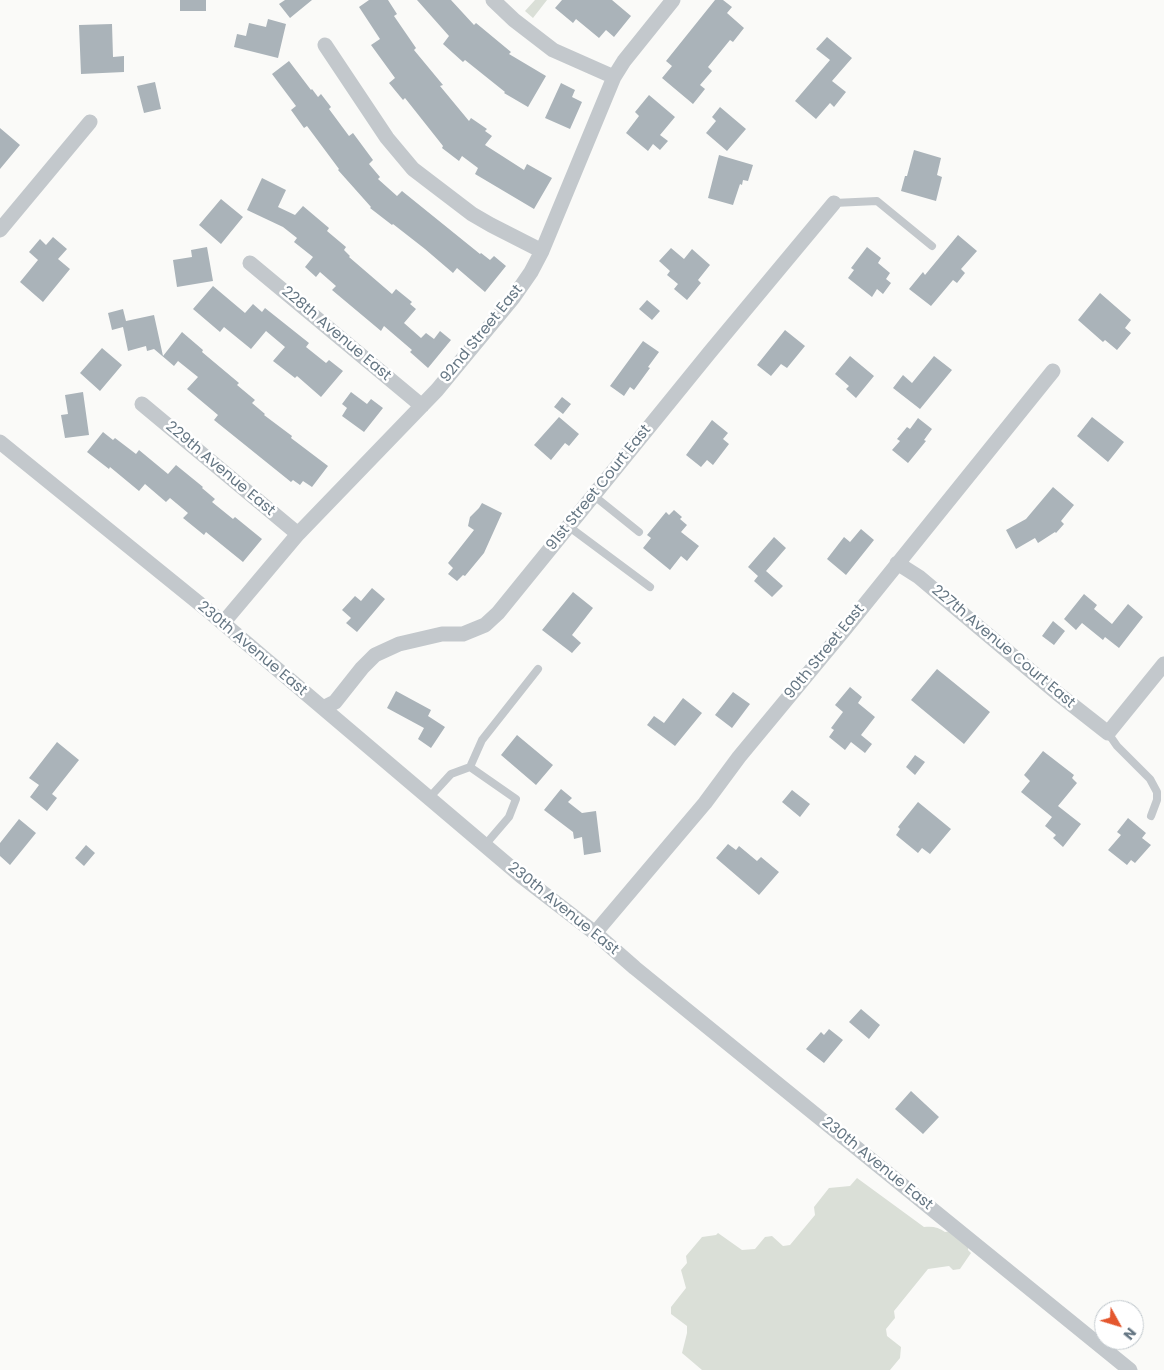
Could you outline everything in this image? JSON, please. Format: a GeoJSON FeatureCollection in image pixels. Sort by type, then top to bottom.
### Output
{"type":"FeatureCollection","features":[{"type":"Feature","properties":{"kind":"street"},"geometry":{"type":"LineString","coordinates":[[493,0],[514,20],[553,50],[614,77]]}},
{"type":"Feature","properties":{"kind":"street","name":"92nd Street East"},"geometry":{"type":"LineString","coordinates":[[223,623],[298,534],[437,390],[513,298],[531,272],[542,251],[614,77],[624,61],[673,0]]}},
{"type":"Feature","properties":{"kind":"street"},"geometry":{"type":"LineString","coordinates":[[326,45],[387,138],[413,168],[472,214],[491,226],[542,251]]}},
{"type":"Feature","properties":{"kind":"street"},"geometry":{"type":"LineString","coordinates":[[0,230],[90,122]]}},
{"type":"Feature","properties":{"kind":"street","name":"91st Street Court East"},"geometry":{"type":"LineString","coordinates":[[322,708],[335,702],[375,655],[399,644],[442,634],[463,634],[485,625],[498,613],[710,352],[834,204]]}},
{"type":"Feature","properties":{"kind":"street","name":"228th Avenue East"},"geometry":{"type":"LineString","coordinates":[[250,263],[422,406]]}},
{"type":"Feature","properties":{"kind":"street","name":"90th Street East"},"geometry":{"type":"LineString","coordinates":[[595,933],[705,803],[739,757],[1053,371]]}},
{"type":"Feature","properties":{"kind":"street","name":"229th Avenue East"},"geometry":{"type":"LineString","coordinates":[[142,404],[298,534]]}},
{"type":"Feature","properties":{"kind":"street","name":"230th Avenue East"},"geometry":{"type":"LineString","coordinates":[[0,442],[223,623],[521,876],[595,933],[635,968],[1130,1370]]}},
{"type":"Feature","properties":{"kind":"street","name":"227th Avenue Court East"},"geometry":{"type":"LineString","coordinates":[[897,563],[919,577],[1108,733]]}},
{"type":"Feature","properties":{"kind":"street"},"geometry":{"type":"LineString","coordinates":[[1108,733],[1164,664]]}},
{"type":"Feature","properties":{"kind":"lane"},"geometry":{"type":"LineString","coordinates":[[834,204],[876,201],[932,246]]}},
{"type":"Feature","properties":{"kind":"lane"},"geometry":{"type":"LineString","coordinates":[[593,495],[639,532]]}},
{"type":"Feature","properties":{"kind":"lane"},"geometry":{"type":"LineString","coordinates":[[568,526],[650,587]]}},
{"type":"Feature","properties":{"kind":"lane"},"geometry":{"type":"LineString","coordinates":[[429,798],[451,774],[470,767],[482,740],[538,669]]}},
{"type":"Feature","properties":{"kind":"lane"},"geometry":{"type":"LineString","coordinates":[[1108,733],[1117,746],[1150,779],[1157,792],[1157,800],[1151,816]]}},
{"type":"Feature","properties":{"kind":"lane"},"geometry":{"type":"LineString","coordinates":[[470,767],[516,800],[510,817],[485,845]]}},
{"type":"Feature","properties":{"kind":"shaded area"},"geometry":{"type":"Polygon","coordinates":[[[535,0],[547,0],[533,18],[525,11],[535,0]]]}},
{"type":"Feature","properties":{"kind":"shaded area"},"geometry":{"type":"Polygon","coordinates":[[[857,1178],[924,1227],[935,1227],[945,1232],[952,1231],[968,1243],[968,1250],[971,1253],[960,1269],[953,1270],[949,1266],[928,1269],[894,1311],[895,1318],[886,1329],[887,1336],[901,1347],[900,1358],[890,1370],[702,1370],[682,1353],[687,1326],[671,1314],[671,1307],[686,1288],[681,1270],[687,1263],[686,1256],[702,1237],[718,1233],[742,1250],[755,1249],[765,1237],[772,1236],[783,1246],[790,1245],[815,1215],[814,1207],[829,1188],[850,1186],[857,1178]]]}},
{"type":"Feature","properties":{"kind":"building"},"geometry":{"type":"Polygon","coordinates":[[[180,0],[206,0],[206,11],[180,11],[180,0]]]}},
{"type":"Feature","properties":{"kind":"building"},"geometry":{"type":"Polygon","coordinates":[[[285,0],[312,0],[290,18],[279,4],[285,0]]]}},
{"type":"Feature","properties":{"kind":"building"},"geometry":{"type":"Polygon","coordinates":[[[369,0],[388,0],[397,14],[394,16],[416,48],[414,50],[443,85],[440,86],[469,121],[471,118],[487,129],[485,131],[492,136],[485,145],[524,170],[527,164],[552,178],[534,209],[475,174],[478,168],[462,156],[459,161],[442,148],[443,146],[405,98],[403,100],[389,83],[395,78],[371,45],[380,39],[359,7],[369,0]]]}},
{"type":"Feature","properties":{"kind":"building"},"geometry":{"type":"Polygon","coordinates":[[[417,0],[451,0],[474,25],[476,23],[511,52],[509,54],[546,76],[528,107],[504,93],[465,60],[463,62],[443,44],[449,36],[417,0]]]}},
{"type":"Feature","properties":{"kind":"building"},"geometry":{"type":"Polygon","coordinates":[[[562,0],[612,0],[631,16],[614,37],[606,30],[599,38],[576,19],[573,23],[555,8],[562,0]]]}},
{"type":"Feature","properties":{"kind":"building"},"geometry":{"type":"Polygon","coordinates":[[[715,0],[723,0],[732,7],[727,13],[744,28],[733,42],[730,40],[708,67],[712,71],[700,85],[705,89],[693,104],[662,78],[672,66],[666,61],[715,0]]]}},
{"type":"Feature","properties":{"kind":"building"},"geometry":{"type":"Polygon","coordinates":[[[268,19],[286,24],[278,58],[234,47],[237,34],[246,36],[249,23],[266,27],[268,19]]]}},
{"type":"Feature","properties":{"kind":"building"},"geometry":{"type":"Polygon","coordinates":[[[112,24],[113,57],[124,56],[124,72],[81,74],[79,25],[112,24]]]}},
{"type":"Feature","properties":{"kind":"building"},"geometry":{"type":"Polygon","coordinates":[[[827,37],[852,58],[832,81],[846,92],[834,107],[830,103],[816,119],[795,101],[830,60],[816,49],[827,37]]]}},
{"type":"Feature","properties":{"kind":"building"},"geometry":{"type":"Polygon","coordinates":[[[289,61],[311,90],[318,97],[321,94],[331,107],[329,109],[349,136],[353,133],[373,160],[369,164],[380,177],[378,179],[397,196],[402,191],[480,254],[490,260],[494,256],[506,266],[485,292],[457,268],[453,273],[425,249],[370,208],[338,170],[307,126],[304,128],[291,110],[296,106],[272,74],[289,61]]]}},
{"type":"Feature","properties":{"kind":"building"},"geometry":{"type":"Polygon","coordinates":[[[155,82],[161,109],[144,113],[137,86],[155,82]]]}},
{"type":"Feature","properties":{"kind":"building"},"geometry":{"type":"Polygon","coordinates":[[[561,83],[575,90],[572,97],[582,102],[570,129],[545,118],[561,83]]]}},
{"type":"Feature","properties":{"kind":"building"},"geometry":{"type":"Polygon","coordinates":[[[649,95],[675,117],[660,135],[668,141],[660,150],[653,144],[648,151],[626,133],[639,116],[635,112],[649,95]]]}},
{"type":"Feature","properties":{"kind":"building"},"geometry":{"type":"Polygon","coordinates":[[[720,107],[746,129],[727,151],[706,133],[716,121],[712,117],[720,107]]]}},
{"type":"Feature","properties":{"kind":"building"},"geometry":{"type":"Polygon","coordinates":[[[0,128],[20,145],[0,169],[0,128]]]}},
{"type":"Feature","properties":{"kind":"building"},"geometry":{"type":"Polygon","coordinates":[[[914,150],[941,158],[937,175],[942,177],[936,201],[901,191],[914,150]]]}},
{"type":"Feature","properties":{"kind":"building"},"geometry":{"type":"Polygon","coordinates":[[[719,155],[753,165],[748,181],[743,180],[742,185],[740,184],[733,205],[708,198],[719,155]]]}},
{"type":"Feature","properties":{"kind":"building"},"geometry":{"type":"Polygon","coordinates":[[[262,178],[286,190],[278,207],[295,215],[303,206],[329,228],[327,231],[346,247],[344,250],[349,257],[392,294],[396,289],[412,302],[410,304],[416,309],[404,323],[421,338],[426,333],[434,339],[440,331],[451,340],[428,368],[410,352],[412,350],[384,326],[381,331],[332,290],[336,286],[320,272],[316,277],[305,267],[313,257],[294,242],[297,238],[283,227],[247,210],[262,178]]]}},
{"type":"Feature","properties":{"kind":"building"},"geometry":{"type":"Polygon","coordinates":[[[221,199],[243,217],[221,244],[199,225],[221,199]]]}},
{"type":"Feature","properties":{"kind":"building"},"geometry":{"type":"Polygon","coordinates":[[[958,235],[977,251],[961,269],[965,273],[957,283],[953,280],[931,306],[909,289],[923,272],[925,275],[958,235]]]}},
{"type":"Feature","properties":{"kind":"building"},"geometry":{"type":"Polygon","coordinates":[[[53,237],[67,249],[58,259],[70,269],[43,302],[20,282],[38,260],[29,252],[40,239],[46,245],[53,237]]]}},
{"type":"Feature","properties":{"kind":"building"},"geometry":{"type":"Polygon","coordinates":[[[207,247],[213,281],[177,287],[173,260],[192,257],[191,250],[207,247]]]}},
{"type":"Feature","properties":{"kind":"building"},"geometry":{"type":"Polygon","coordinates":[[[867,247],[881,258],[878,263],[890,273],[886,279],[891,283],[883,294],[877,289],[872,297],[848,278],[854,270],[851,268],[867,247]]]}},
{"type":"Feature","properties":{"kind":"building"},"geometry":{"type":"Polygon","coordinates":[[[671,248],[684,259],[692,249],[710,265],[698,280],[701,283],[687,300],[674,289],[678,284],[667,275],[670,271],[659,261],[671,248]]]}},
{"type":"Feature","properties":{"kind":"building"},"geometry":{"type":"Polygon","coordinates":[[[213,286],[245,313],[253,304],[262,312],[265,308],[309,343],[306,347],[326,363],[329,360],[343,371],[321,397],[297,376],[295,378],[273,361],[285,347],[266,331],[251,349],[224,327],[220,332],[193,309],[213,286]]]}},
{"type":"Feature","properties":{"kind":"building"},"geometry":{"type":"Polygon","coordinates":[[[1100,293],[1131,320],[1125,328],[1131,333],[1117,350],[1105,340],[1103,342],[1078,320],[1100,293]]]}},
{"type":"Feature","properties":{"kind":"building"},"geometry":{"type":"Polygon","coordinates":[[[647,300],[660,311],[652,320],[639,309],[647,300]]]}},
{"type":"Feature","properties":{"kind":"building"},"geometry":{"type":"Polygon","coordinates":[[[123,309],[126,321],[154,315],[163,356],[182,332],[203,350],[202,352],[239,383],[237,385],[255,400],[252,403],[264,415],[328,466],[312,487],[303,481],[300,485],[293,480],[291,482],[214,420],[218,415],[187,389],[198,377],[178,361],[174,366],[154,349],[147,351],[146,346],[128,351],[123,327],[112,330],[108,313],[123,309]]]}},
{"type":"Feature","properties":{"kind":"building"},"geometry":{"type":"Polygon","coordinates":[[[785,330],[805,346],[787,368],[781,364],[771,376],[757,365],[785,330]]]}},
{"type":"Feature","properties":{"kind":"building"},"geometry":{"type":"Polygon","coordinates":[[[643,341],[659,352],[634,390],[630,387],[624,396],[610,386],[643,341]]]}},
{"type":"Feature","properties":{"kind":"building"},"geometry":{"type":"Polygon","coordinates":[[[102,348],[122,365],[100,391],[80,373],[102,348]]]}},
{"type":"Feature","properties":{"kind":"building"},"geometry":{"type":"Polygon","coordinates":[[[850,356],[874,376],[856,398],[846,389],[849,386],[835,374],[850,356]]]}},
{"type":"Feature","properties":{"kind":"building"},"geometry":{"type":"Polygon","coordinates":[[[934,356],[952,370],[920,409],[893,388],[903,375],[912,383],[934,356]]]}},
{"type":"Feature","properties":{"kind":"building"},"geometry":{"type":"Polygon","coordinates":[[[83,392],[89,435],[65,438],[61,415],[68,414],[65,395],[83,392]]]}},
{"type":"Feature","properties":{"kind":"building"},"geometry":{"type":"Polygon","coordinates":[[[351,392],[367,404],[371,399],[383,408],[364,432],[342,416],[347,408],[342,404],[351,392]]]}},
{"type":"Feature","properties":{"kind":"building"},"geometry":{"type":"Polygon","coordinates":[[[562,397],[571,404],[563,414],[554,407],[562,397]]]}},
{"type":"Feature","properties":{"kind":"building"},"geometry":{"type":"Polygon","coordinates":[[[559,417],[579,434],[569,446],[565,443],[551,460],[534,445],[559,417]]]}},
{"type":"Feature","properties":{"kind":"building"},"geometry":{"type":"Polygon","coordinates":[[[1092,417],[1124,442],[1108,462],[1077,436],[1092,417]]]}},
{"type":"Feature","properties":{"kind":"building"},"geometry":{"type":"Polygon","coordinates":[[[918,418],[932,429],[924,440],[926,441],[908,463],[892,450],[900,441],[897,439],[907,427],[910,429],[918,418]]]}},
{"type":"Feature","properties":{"kind":"building"},"geometry":{"type":"Polygon","coordinates":[[[712,420],[728,433],[723,439],[729,444],[713,465],[707,460],[701,467],[686,455],[712,420]]]}},
{"type":"Feature","properties":{"kind":"building"},"geometry":{"type":"Polygon","coordinates":[[[103,432],[113,440],[115,438],[136,454],[139,450],[168,474],[176,465],[215,499],[212,502],[233,519],[235,517],[262,539],[243,562],[206,532],[204,535],[183,518],[188,513],[170,498],[166,502],[145,484],[139,491],[110,467],[109,469],[87,452],[103,432]]]}},
{"type":"Feature","properties":{"kind":"building"},"geometry":{"type":"Polygon","coordinates":[[[1053,487],[1074,505],[1061,521],[1064,524],[1056,533],[1038,543],[1035,538],[1016,549],[1006,530],[1026,519],[1053,487]]]}},
{"type":"Feature","properties":{"kind":"building"},"geometry":{"type":"Polygon","coordinates":[[[482,503],[502,513],[484,553],[465,576],[463,575],[457,581],[448,574],[453,568],[448,563],[474,530],[468,526],[470,517],[482,503]]]}},
{"type":"Feature","properties":{"kind":"building"},"geometry":{"type":"Polygon","coordinates":[[[674,510],[687,525],[681,532],[699,546],[687,561],[681,556],[670,570],[643,548],[651,538],[647,535],[666,512],[669,515],[674,510]]]}},
{"type":"Feature","properties":{"kind":"building"},"geometry":{"type":"Polygon","coordinates":[[[861,529],[874,540],[846,575],[827,559],[844,537],[850,542],[861,529]]]}},
{"type":"Feature","properties":{"kind":"building"},"geometry":{"type":"Polygon","coordinates":[[[774,537],[786,548],[766,571],[783,586],[772,597],[754,581],[758,576],[748,567],[774,537]]]}},
{"type":"Feature","properties":{"kind":"building"},"geometry":{"type":"Polygon","coordinates":[[[372,588],[385,599],[357,632],[346,623],[351,618],[342,610],[355,596],[361,601],[372,588]]]}},
{"type":"Feature","properties":{"kind":"building"},"geometry":{"type":"Polygon","coordinates":[[[573,592],[593,608],[572,635],[581,643],[572,653],[542,630],[573,592]]]}},
{"type":"Feature","properties":{"kind":"building"},"geometry":{"type":"Polygon","coordinates":[[[1084,594],[1097,605],[1094,609],[1112,624],[1128,604],[1143,617],[1119,648],[1105,637],[1103,640],[1082,623],[1076,630],[1064,619],[1084,594]]]}},
{"type":"Feature","properties":{"kind":"building"},"geometry":{"type":"Polygon","coordinates":[[[1053,621],[1065,631],[1054,645],[1042,636],[1053,621]]]}},
{"type":"Feature","properties":{"kind":"building"},"geometry":{"type":"Polygon","coordinates":[[[937,669],[990,712],[964,744],[911,700],[937,669]]]}},
{"type":"Feature","properties":{"kind":"building"},"geometry":{"type":"Polygon","coordinates":[[[850,687],[862,697],[858,703],[875,717],[861,735],[872,744],[865,753],[851,742],[845,750],[829,737],[834,730],[831,728],[843,712],[835,705],[850,687]]]}},
{"type":"Feature","properties":{"kind":"building"},"geometry":{"type":"Polygon","coordinates":[[[396,691],[431,710],[428,716],[445,727],[431,748],[418,739],[424,728],[387,708],[396,691]]]}},
{"type":"Feature","properties":{"kind":"building"},"geometry":{"type":"Polygon","coordinates":[[[733,692],[750,704],[732,728],[715,715],[733,692]]]}},
{"type":"Feature","properties":{"kind":"building"},"geometry":{"type":"Polygon","coordinates":[[[683,698],[702,713],[675,746],[647,725],[654,716],[664,723],[683,698]]]}},
{"type":"Feature","properties":{"kind":"building"},"geometry":{"type":"Polygon","coordinates":[[[517,735],[553,765],[536,785],[501,755],[517,735]]]}},
{"type":"Feature","properties":{"kind":"building"},"geometry":{"type":"Polygon","coordinates":[[[57,742],[79,760],[52,794],[57,798],[47,811],[30,797],[39,785],[29,778],[57,742]]]}},
{"type":"Feature","properties":{"kind":"building"},"geometry":{"type":"Polygon","coordinates":[[[1043,751],[1074,775],[1072,778],[1077,783],[1058,806],[1081,824],[1063,847],[1053,838],[1056,835],[1045,826],[1052,817],[1021,792],[1030,781],[1024,775],[1043,751]]]}},
{"type":"Feature","properties":{"kind":"building"},"geometry":{"type":"Polygon","coordinates":[[[915,755],[925,762],[915,775],[906,767],[915,755]]]}},
{"type":"Feature","properties":{"kind":"building"},"geometry":{"type":"Polygon","coordinates":[[[561,789],[572,798],[568,802],[582,813],[596,811],[601,852],[584,855],[582,837],[574,839],[573,832],[544,810],[561,789]]]}},
{"type":"Feature","properties":{"kind":"building"},"geometry":{"type":"Polygon","coordinates":[[[792,790],[810,804],[800,817],[782,802],[792,790]]]}},
{"type":"Feature","properties":{"kind":"building"},"geometry":{"type":"Polygon","coordinates":[[[918,802],[951,829],[930,854],[922,848],[918,853],[896,835],[900,829],[898,827],[918,802]]]}},
{"type":"Feature","properties":{"kind":"building"},"geometry":{"type":"Polygon","coordinates":[[[1128,818],[1146,833],[1142,838],[1151,845],[1135,863],[1131,860],[1127,865],[1108,850],[1121,835],[1117,832],[1128,818]]]}},
{"type":"Feature","properties":{"kind":"building"},"geometry":{"type":"Polygon","coordinates":[[[19,819],[36,833],[10,865],[0,856],[0,843],[19,819]]]}},
{"type":"Feature","properties":{"kind":"building"},"geometry":{"type":"Polygon","coordinates":[[[728,844],[736,850],[739,846],[757,861],[761,857],[779,872],[759,895],[716,858],[728,844]]]}},
{"type":"Feature","properties":{"kind":"building"},"geometry":{"type":"Polygon","coordinates":[[[86,845],[95,853],[84,866],[75,858],[86,845]]]}},
{"type":"Feature","properties":{"kind":"building"},"geometry":{"type":"Polygon","coordinates":[[[861,1009],[880,1025],[869,1039],[849,1022],[861,1009]]]}},
{"type":"Feature","properties":{"kind":"building"},"geometry":{"type":"Polygon","coordinates":[[[829,1029],[843,1040],[824,1063],[806,1049],[821,1032],[824,1035],[829,1029]]]}},
{"type":"Feature","properties":{"kind":"building"},"geometry":{"type":"Polygon","coordinates":[[[911,1091],[939,1117],[923,1134],[895,1109],[911,1091]]]}}]}
